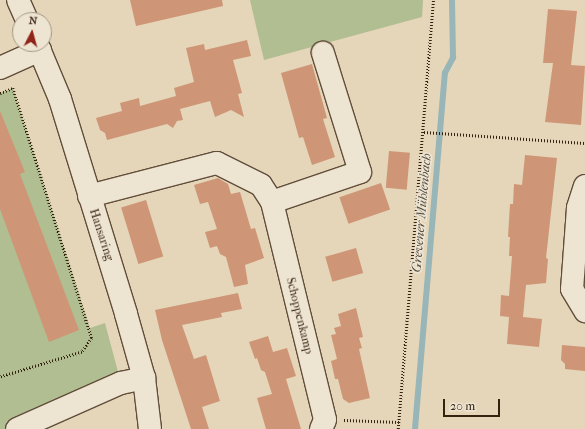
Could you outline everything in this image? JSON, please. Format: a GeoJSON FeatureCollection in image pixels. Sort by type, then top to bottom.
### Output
{"type":"FeatureCollection","features":[{"type":"Feature","properties":{"kind":"street"},"geometry":{"type":"LineString","coordinates":[[18,0],[23,12]]}},
{"type":"Feature","properties":{"kind":"street"},"geometry":{"type":"LineString","coordinates":[[0,68],[30,52]]}},
{"type":"Feature","properties":{"kind":"street","name":"Hansaring"},"geometry":{"type":"LineString","coordinates":[[41,52],[60,99],[144,378],[150,429]]}},
{"type":"Feature","properties":{"kind":"street"},"geometry":{"type":"LineString","coordinates":[[272,202],[360,172],[324,53]]}},
{"type":"Feature","properties":{"kind":"street","name":"Schoppenkamp"},"geometry":{"type":"LineString","coordinates":[[88,196],[217,163],[261,185],[272,202],[323,424]]}},
{"type":"Feature","properties":{"kind":"street"},"geometry":{"type":"LineString","coordinates":[[585,186],[578,208],[572,288],[585,311]]}},
{"type":"Feature","properties":{"kind":"street"},"geometry":{"type":"LineString","coordinates":[[17,429],[122,383],[144,378]]}},
{"type":"Feature","properties":{"kind":"path"},"geometry":{"type":"LineString","coordinates":[[398,429],[425,132],[433,0]]}},
{"type":"Feature","properties":{"kind":"path"},"geometry":{"type":"LineString","coordinates":[[0,93],[13,88],[92,338],[82,352],[0,377]]}},
{"type":"Feature","properties":{"kind":"path"},"geometry":{"type":"LineString","coordinates":[[425,132],[450,132],[585,142]]}},
{"type":"Feature","properties":{"kind":"path"},"geometry":{"type":"LineString","coordinates":[[323,424],[399,422]]}},
{"type":"Feature","properties":{"kind":"green space"},"geometry":{"type":"Polygon","coordinates":[[[250,0],[423,0],[422,17],[264,60],[250,0]]]}},
{"type":"Feature","properties":{"kind":"green space"},"geometry":{"type":"Polygon","coordinates":[[[13,88],[90,328],[105,323],[121,383],[17,429],[0,429],[0,93],[13,88]]]}},
{"type":"Feature","properties":{"kind":"building"},"geometry":{"type":"Polygon","coordinates":[[[130,0],[222,0],[223,6],[136,26],[130,0]]]}},
{"type":"Feature","properties":{"kind":"building"},"geometry":{"type":"Polygon","coordinates":[[[548,9],[577,11],[571,65],[585,66],[581,125],[545,122],[553,63],[543,63],[548,9]]]}},
{"type":"Feature","properties":{"kind":"building"},"geometry":{"type":"Polygon","coordinates":[[[247,40],[251,56],[233,60],[242,93],[238,94],[244,117],[231,110],[215,117],[210,101],[180,109],[183,120],[177,121],[173,128],[167,124],[107,140],[105,133],[100,130],[96,118],[122,111],[120,103],[139,98],[140,106],[176,96],[174,88],[194,82],[186,48],[204,44],[205,50],[247,40]]]}},
{"type":"Feature","properties":{"kind":"building"},"geometry":{"type":"Polygon","coordinates":[[[312,64],[327,118],[323,119],[335,157],[312,165],[303,137],[299,138],[281,73],[312,64]]]}},
{"type":"Feature","properties":{"kind":"building"},"geometry":{"type":"Polygon","coordinates":[[[0,111],[25,172],[20,174],[79,330],[49,342],[0,209],[0,111]]]}},
{"type":"Feature","properties":{"kind":"building"},"geometry":{"type":"Polygon","coordinates":[[[389,151],[410,153],[407,190],[386,188],[389,151]]]}},
{"type":"Feature","properties":{"kind":"building"},"geometry":{"type":"Polygon","coordinates":[[[525,155],[557,158],[546,258],[548,259],[546,283],[526,285],[523,317],[542,319],[539,347],[507,344],[509,317],[500,316],[501,295],[509,296],[512,256],[509,256],[510,237],[508,237],[510,204],[513,204],[514,184],[522,185],[525,155]]]}},
{"type":"Feature","properties":{"kind":"building"},"geometry":{"type":"Polygon","coordinates":[[[218,178],[228,184],[231,194],[240,192],[251,229],[255,228],[264,258],[245,265],[248,284],[234,287],[226,257],[220,254],[217,246],[210,248],[205,232],[217,229],[208,202],[200,204],[194,185],[218,178]]]}},
{"type":"Feature","properties":{"kind":"building"},"geometry":{"type":"Polygon","coordinates":[[[381,183],[390,209],[349,224],[339,197],[381,183]]]}},
{"type":"Feature","properties":{"kind":"building"},"geometry":{"type":"Polygon","coordinates":[[[146,200],[163,256],[138,264],[121,208],[146,200]]]}},
{"type":"Feature","properties":{"kind":"building"},"geometry":{"type":"Polygon","coordinates":[[[356,248],[363,273],[332,282],[325,257],[356,248]]]}},
{"type":"Feature","properties":{"kind":"building"},"geometry":{"type":"Polygon","coordinates":[[[238,293],[242,309],[221,313],[222,317],[182,325],[194,359],[206,355],[220,401],[202,407],[209,429],[191,429],[162,340],[155,310],[238,293]]]}},
{"type":"Feature","properties":{"kind":"building"},"geometry":{"type":"Polygon","coordinates":[[[356,308],[363,337],[359,338],[362,348],[359,349],[370,398],[349,403],[343,399],[338,379],[335,379],[331,361],[337,359],[331,335],[336,334],[334,328],[341,326],[338,314],[356,308]]]}},
{"type":"Feature","properties":{"kind":"building"},"geometry":{"type":"Polygon","coordinates":[[[268,336],[273,352],[287,348],[296,376],[286,379],[301,429],[266,429],[257,398],[272,394],[265,372],[261,370],[257,358],[255,359],[249,342],[268,336]]]}},
{"type":"Feature","properties":{"kind":"building"},"geometry":{"type":"Polygon","coordinates":[[[562,345],[585,347],[585,371],[565,369],[565,364],[561,360],[562,345]]]}},
{"type":"Feature","properties":{"kind":"waterway","name":"Grevener Mühlenbach"},"geometry":{"type":"LineString","coordinates":[[415,429],[445,73],[453,58],[452,0]]}}]}
